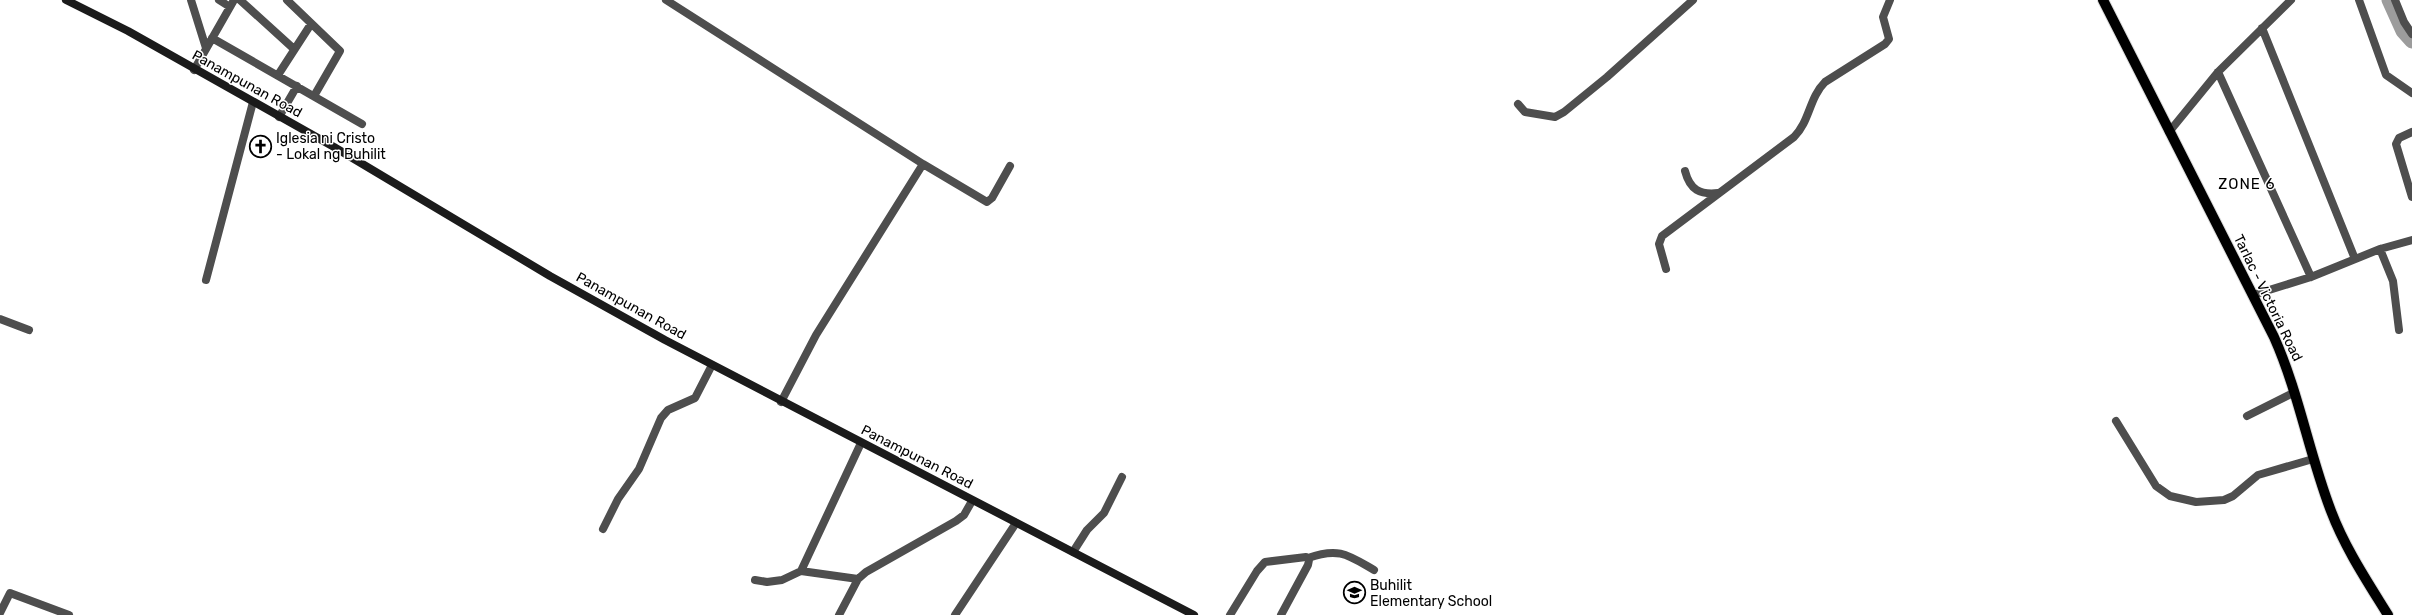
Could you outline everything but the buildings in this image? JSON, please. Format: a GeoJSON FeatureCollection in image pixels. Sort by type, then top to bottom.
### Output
{"type":"FeatureCollection","features":[{"type":"Feature","properties":{"kind":"main road","name":"Tarlac - Victoria Road"},"geometry":{"type":"LineString","coordinates":[[2103,0],[2284,359],[2295,392],[2313,459],[2340,532],[2388,615]]}},
{"type":"Feature","properties":{"kind":"street","name":"Panampunan Road"},"geometry":{"type":"LineString","coordinates":[[66,0],[128,31],[194,70],[279,117],[550,276],[712,365],[1194,615]]}},
{"type":"Feature","properties":{"kind":"street"},"geometry":{"type":"LineString","coordinates":[[190,0],[206,48]]}},
{"type":"Feature","properties":{"kind":"street"},"geometry":{"type":"LineString","coordinates":[[194,70],[232,4],[219,0]]}},
{"type":"Feature","properties":{"kind":"street"},"geometry":{"type":"LineString","coordinates":[[240,0],[294,48]]}},
{"type":"Feature","properties":{"kind":"street"},"geometry":{"type":"LineString","coordinates":[[286,0],[340,51],[314,96]]}},
{"type":"Feature","properties":{"kind":"street"},"geometry":{"type":"LineString","coordinates":[[666,0],[923,164],[987,202],[992,198],[1010,166]]}},
{"type":"Feature","properties":{"kind":"street"},"geometry":{"type":"LineString","coordinates":[[1518,104],[1525,112],[1555,117],[1564,112],[1607,77],[1693,0]]}},
{"type":"Feature","properties":{"kind":"street"},"geometry":{"type":"LineString","coordinates":[[1666,269],[1659,244],[1662,236],[1801,130],[1811,101],[1817,90],[1825,82],[1885,44],[1889,39],[1889,32],[1884,17],[1890,0]]}},
{"type":"Feature","properties":{"kind":"street"},"geometry":{"type":"LineString","coordinates":[[2169,132],[2218,72],[2291,0]]}},
{"type":"Feature","properties":{"kind":"street"},"geometry":{"type":"LineString","coordinates":[[2358,0],[2386,75],[2412,93]]}},
{"type":"Feature","properties":{"kind":"street"},"geometry":{"type":"LineString","coordinates":[[2395,0],[2404,22],[2412,34]]}},
{"type":"Feature","properties":{"kind":"street"},"geometry":{"type":"LineString","coordinates":[[278,75],[294,48],[311,24]]}},
{"type":"Feature","properties":{"kind":"street"},"geometry":{"type":"LineString","coordinates":[[2262,28],[2355,259]]}},
{"type":"Feature","properties":{"kind":"street"},"geometry":{"type":"LineString","coordinates":[[212,38],[362,124]]}},
{"type":"Feature","properties":{"kind":"street"},"geometry":{"type":"LineString","coordinates":[[2218,72],[2311,277]]}},
{"type":"Feature","properties":{"kind":"street"},"geometry":{"type":"LineString","coordinates":[[279,117],[297,86]]}},
{"type":"Feature","properties":{"kind":"street"},"geometry":{"type":"LineString","coordinates":[[206,280],[253,102]]}},
{"type":"Feature","properties":{"kind":"street"},"geometry":{"type":"LineString","coordinates":[[2412,132],[2399,138],[2396,144],[2412,197]]}},
{"type":"Feature","properties":{"kind":"street"},"geometry":{"type":"LineString","coordinates":[[781,402],[816,335],[923,164]]}},
{"type":"Feature","properties":{"kind":"street"},"geometry":{"type":"LineString","coordinates":[[1685,171],[1691,186],[1696,191],[1706,195],[1719,193]]}},
{"type":"Feature","properties":{"kind":"street"},"geometry":{"type":"LineString","coordinates":[[2253,295],[2311,277],[2380,249],[2412,240]]}},
{"type":"Feature","properties":{"kind":"street"},"geometry":{"type":"LineString","coordinates":[[2380,249],[2393,281],[2399,330]]}},
{"type":"Feature","properties":{"kind":"street"},"geometry":{"type":"LineString","coordinates":[[0,319],[29,330]]}},
{"type":"Feature","properties":{"kind":"street"},"geometry":{"type":"LineString","coordinates":[[604,529],[618,499],[639,469],[661,418],[668,410],[695,398],[712,365]]}},
{"type":"Feature","properties":{"kind":"street"},"geometry":{"type":"LineString","coordinates":[[2247,416],[2295,392]]}},
{"type":"Feature","properties":{"kind":"street"},"geometry":{"type":"LineString","coordinates":[[2116,421],[2156,486],[2170,496],[2196,502],[2224,500],[2233,496],[2258,474],[2313,459]]}},
{"type":"Feature","properties":{"kind":"street"},"geometry":{"type":"LineString","coordinates":[[800,571],[861,443]]}},
{"type":"Feature","properties":{"kind":"street"},"geometry":{"type":"LineString","coordinates":[[1073,552],[1087,530],[1104,513],[1122,477]]}},
{"type":"Feature","properties":{"kind":"street"},"geometry":{"type":"LineString","coordinates":[[839,615],[858,579],[875,567],[956,521],[967,511],[972,501]]}},
{"type":"Feature","properties":{"kind":"street"},"geometry":{"type":"LineString","coordinates":[[955,615],[1016,523]]}},
{"type":"Feature","properties":{"kind":"street"},"geometry":{"type":"LineString","coordinates":[[1230,615],[1257,571],[1266,562],[1308,558],[1318,555],[1345,554],[1374,570]]}},
{"type":"Feature","properties":{"kind":"street"},"geometry":{"type":"LineString","coordinates":[[1281,615],[1308,565],[1308,558]]}},
{"type":"Feature","properties":{"kind":"street"},"geometry":{"type":"LineString","coordinates":[[755,580],[767,582],[782,580],[800,571],[858,579]]}},
{"type":"Feature","properties":{"kind":"street"},"geometry":{"type":"LineString","coordinates":[[0,613],[10,593],[69,615]]}},
{"type":"Feature","properties":{"kind":"waterway"},"geometry":{"type":"LineString","coordinates":[[2389,0],[2403,31],[2412,41]]}},
{"type":"Feature","properties":{"kind":"place","name":"Iglesia ni Cristo - Lokal ng Buhilit"},"geometry":{"type":"Point","coordinates":[261,146]}},
{"type":"Feature","properties":{"kind":"place","name":"Buhilit Elementary School"},"geometry":{"type":"Point","coordinates":[1354,593]}},
{"type":"Feature","properties":{"kind":"district","name":"ZONE 6"},"geometry":{"type":"Point","coordinates":[2247,184]}}]}
